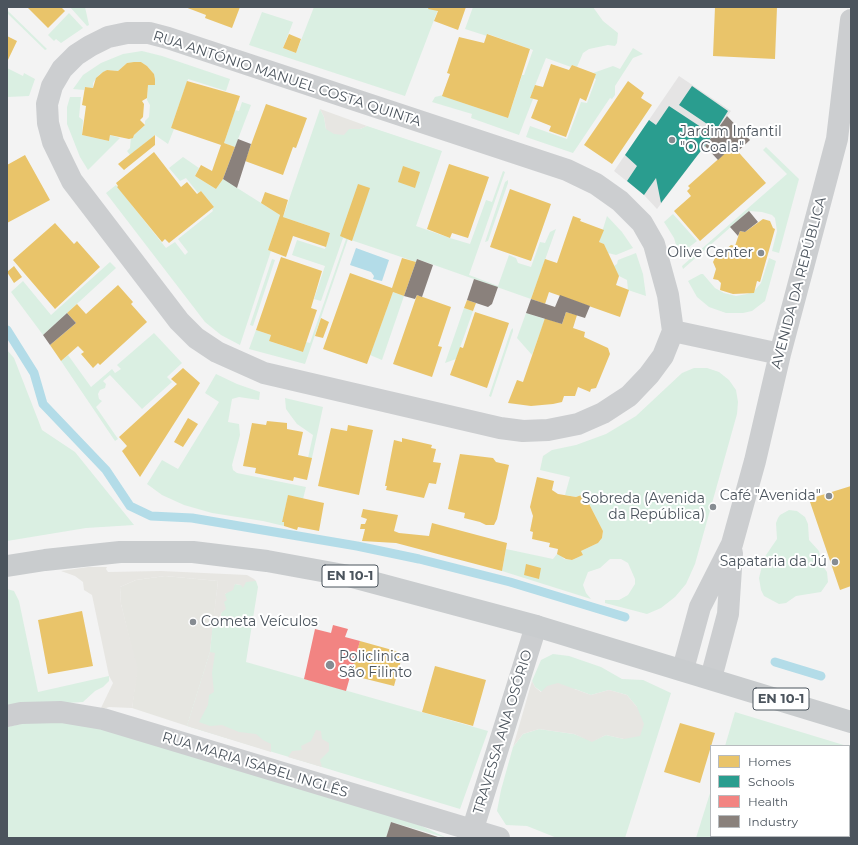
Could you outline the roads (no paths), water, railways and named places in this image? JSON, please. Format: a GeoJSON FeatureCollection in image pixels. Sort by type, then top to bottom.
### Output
{"type":"FeatureCollection","features":[{"type":"Feature","properties":{"kind":"main road","name":"EN 10-1"},"geometry":{"type":"LineString","coordinates":[[7,566],[45,560],[120,552],[194,552],[267,561],[349,576],[536,626],[683,669],[851,722]]}},
{"type":"Feature","properties":{"kind":"street","name":"AVENIDA DA REPÚBLICA"},"geometry":{"type":"LineString","coordinates":[[683,669],[700,607],[732,544],[755,461],[780,354],[831,164],[846,116],[851,20]]}},
{"type":"Feature","properties":{"kind":"street","name":"RUA ANTÓNIO MANUEL COSTA QUINTA"},"geometry":{"type":"LineString","coordinates":[[127,33],[149,33],[567,170],[596,184],[620,201],[642,223],[654,244],[662,268],[668,295],[673,331],[663,356],[649,375],[629,396],[603,413],[578,424],[548,430],[523,431],[500,428],[264,373],[238,363],[217,352],[196,338],[179,321],[72,181],[53,142],[48,123],[47,104],[52,86],[62,69],[76,55],[90,46],[108,37],[127,33]]}},
{"type":"Feature","properties":{"kind":"street"},"geometry":{"type":"LineString","coordinates":[[673,331],[780,354]]}},
{"type":"Feature","properties":{"kind":"street","name":"AVENIDA DA REPÚBLICA"},"geometry":{"type":"LineString","coordinates":[[711,678],[728,614],[732,544]]}},
{"type":"Feature","properties":{"kind":"street","name":"TRAVESSA ANA OSÓRIO"},"geometry":{"type":"LineString","coordinates":[[472,834],[536,626]]}},
{"type":"Feature","properties":{"kind":"street","name":"RUA MARIA ISABEL INGLÊS"},"geometry":{"type":"LineString","coordinates":[[7,716],[61,712],[103,719],[472,834],[499,838]]}},
{"type":"Feature","properties":{"kind":"water"},"geometry":{"type":"Polygon","coordinates":[[[356,248],[389,260],[382,281],[373,279],[374,276],[371,272],[350,265],[356,248]]]}},
{"type":"Feature","properties":{"kind":"waterway"},"geometry":{"type":"LineString","coordinates":[[7,330],[34,373],[43,404],[106,470],[130,506],[151,516],[192,518],[357,546],[419,559],[510,582],[625,617]]}},
{"type":"Feature","properties":{"kind":"waterway"},"geometry":{"type":"LineString","coordinates":[[775,662],[821,676]]}},
{"type":"Feature","properties":{"kind":"place","name":"Jardim Infantil \"O Coala\""},"geometry":{"type":"Point","coordinates":[672,140]}},
{"type":"Feature","properties":{"kind":"place","name":"Olive Center"},"geometry":{"type":"Point","coordinates":[761,253]}},
{"type":"Feature","properties":{"kind":"place","name":"Café \"Avenida\""},"geometry":{"type":"Point","coordinates":[829,496]}},
{"type":"Feature","properties":{"kind":"place","name":"Sobreda (Avenida da República)"},"geometry":{"type":"Point","coordinates":[713,507]}},
{"type":"Feature","properties":{"kind":"place","name":"Sapataria da Jú"},"geometry":{"type":"Point","coordinates":[835,562]}},
{"type":"Feature","properties":{"kind":"place","name":"Cometa Veículos"},"geometry":{"type":"Point","coordinates":[193,622]}},
{"type":"Feature","properties":{"kind":"place","name":"Policlinica São Filinto"},"geometry":{"type":"Point","coordinates":[330,665]}}]}
